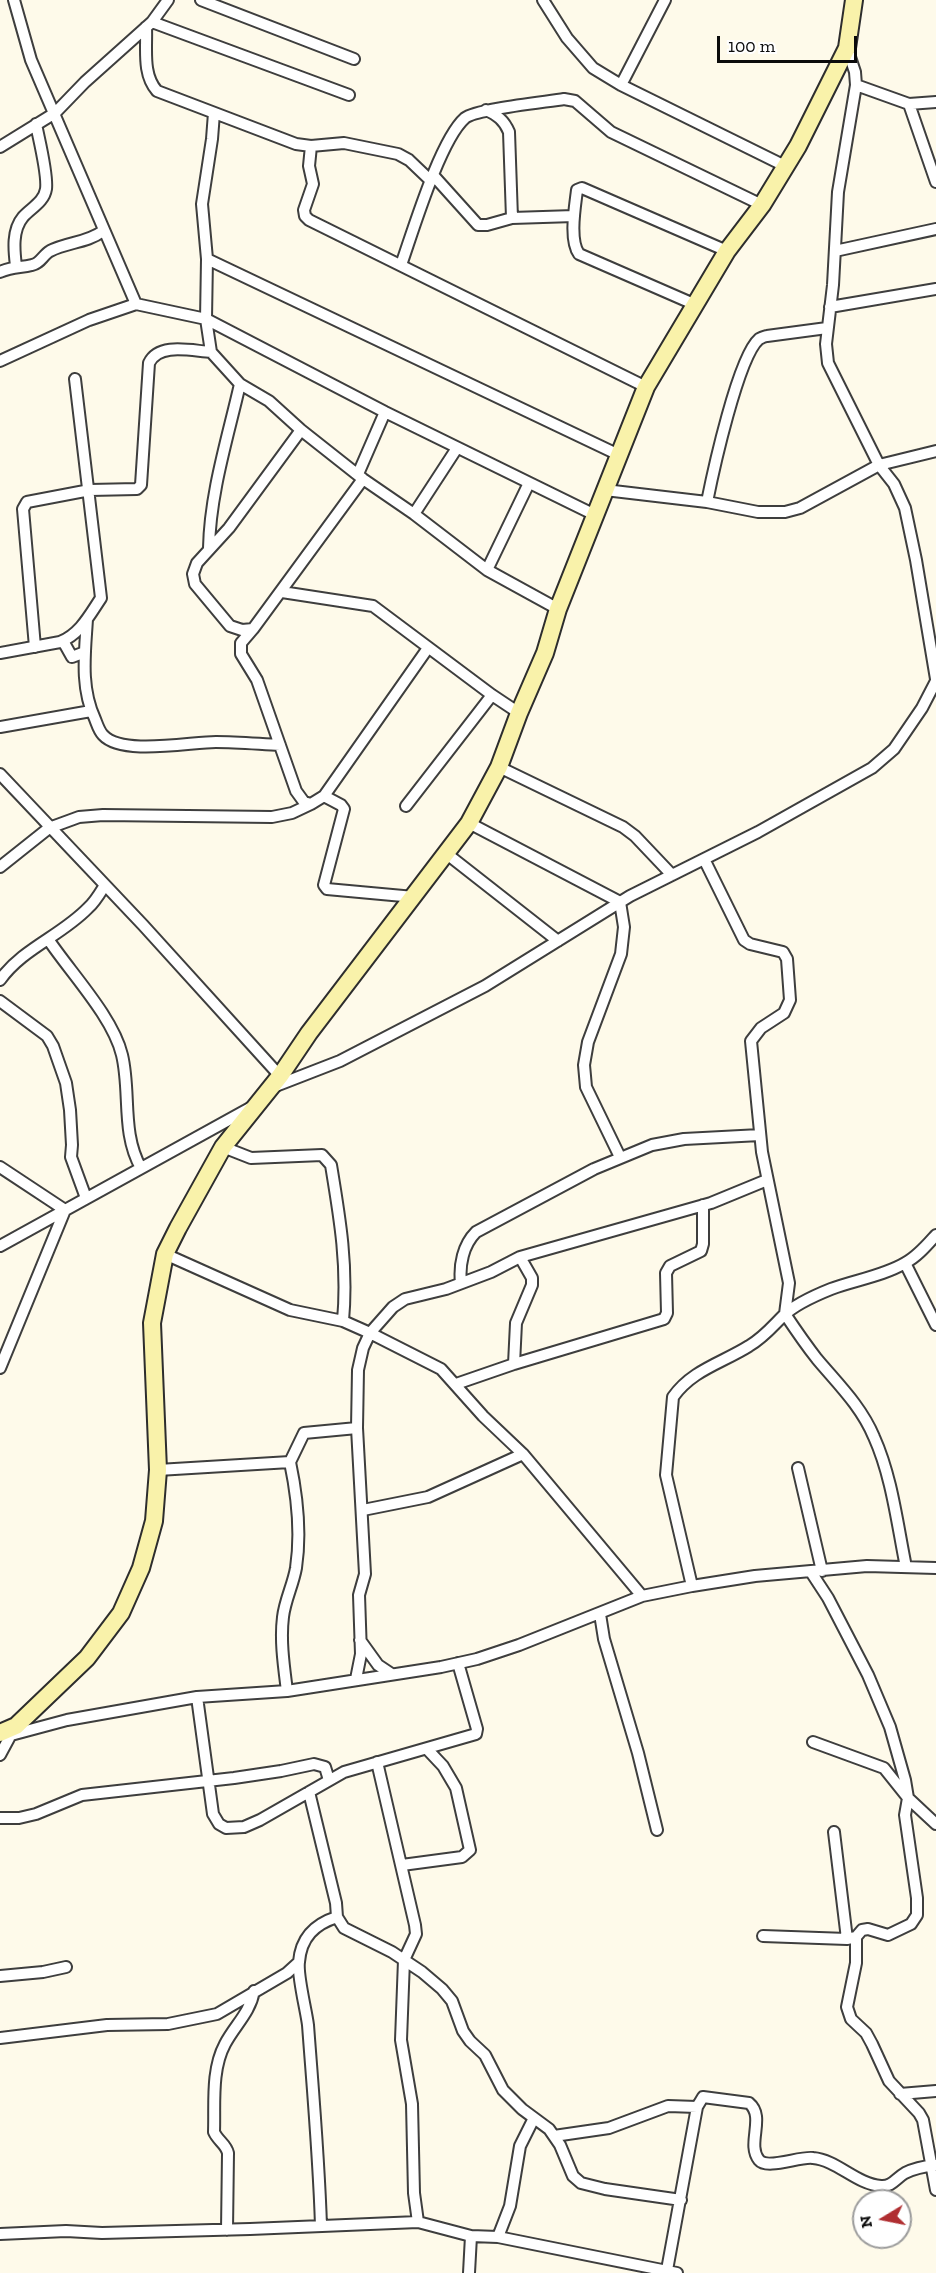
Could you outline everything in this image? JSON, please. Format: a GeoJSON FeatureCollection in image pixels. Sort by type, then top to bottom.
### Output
{"type":"FeatureCollection","features":[{"type":"Feature","properties":{"kind":"street"},"geometry":{"type":"LineString","coordinates":[[14,0],[31,60],[56,112],[136,304]]}},
{"type":"Feature","properties":{"kind":"street"},"geometry":{"type":"LineString","coordinates":[[0,147],[56,112],[85,82],[149,24],[168,0]]}},
{"type":"Feature","properties":{"kind":"street"},"geometry":{"type":"LineString","coordinates":[[201,0],[354,59]]}},
{"type":"Feature","properties":{"kind":"street"},"geometry":{"type":"LineString","coordinates":[[543,0],[567,38],[593,68],[621,85],[787,167]]}},
{"type":"Feature","properties":{"kind":"street"},"geometry":{"type":"LineString","coordinates":[[621,85],[665,0]]}},
{"type":"Feature","properties":{"kind":"street"},"geometry":{"type":"LineString","coordinates":[[0,1755],[9,1732],[87,1658],[121,1613],[141,1568],[154,1521],[158,1470],[152,1323],[165,1254],[223,1147],[254,1105],[275,1082],[309,1033],[469,823],[499,767],[545,653],[558,609],[646,387],[727,250],[787,167],[847,48],[854,0]]}},
{"type":"Feature","properties":{"kind":"street"},"geometry":{"type":"LineString","coordinates":[[149,24],[349,95]]}},
{"type":"Feature","properties":{"kind":"street"},"geometry":{"type":"LineString","coordinates":[[149,24],[147,74],[150,83],[157,91],[296,144],[311,146],[344,143],[398,154],[432,178],[478,225],[487,225],[512,218],[574,216]]}},
{"type":"Feature","properties":{"kind":"street"},"geometry":{"type":"LineString","coordinates":[[275,1082],[340,1061],[485,986],[620,902],[758,832],[872,768],[894,748],[922,708],[936,680],[931,627],[905,508],[894,484],[879,465],[828,363],[827,328],[838,192],[856,85],[855,72],[847,48]]}},
{"type":"Feature","properties":{"kind":"street"},"geometry":{"type":"LineString","coordinates":[[856,85],[909,104],[936,102]]}},
{"type":"Feature","properties":{"kind":"street"},"geometry":{"type":"LineString","coordinates":[[401,265],[432,178],[453,134],[466,117],[486,110],[564,99],[574,101],[611,132],[762,204]]}},
{"type":"Feature","properties":{"kind":"street"},"geometry":{"type":"LineString","coordinates":[[909,104],[936,182]]}},
{"type":"Feature","properties":{"kind":"street"},"geometry":{"type":"LineString","coordinates":[[486,110],[505,123],[509,132],[512,218]]}},
{"type":"Feature","properties":{"kind":"street"},"geometry":{"type":"LineString","coordinates":[[214,113],[202,204],[207,259],[206,319],[211,352],[240,384],[269,401],[301,430],[487,570],[558,609]]}},
{"type":"Feature","properties":{"kind":"street"},"geometry":{"type":"LineString","coordinates":[[16,266],[14,251],[18,225],[40,201],[46,187],[36,124]]}},
{"type":"Feature","properties":{"kind":"street"},"geometry":{"type":"LineString","coordinates":[[311,146],[309,166],[313,184],[304,206],[305,216],[309,220],[646,387]]}},
{"type":"Feature","properties":{"kind":"street"},"geometry":{"type":"LineString","coordinates":[[696,305],[579,254],[575,247],[574,216],[577,190],[582,188],[727,250]]}},
{"type":"Feature","properties":{"kind":"street"},"geometry":{"type":"LineString","coordinates":[[835,250],[936,229]]}},
{"type":"Feature","properties":{"kind":"street"},"geometry":{"type":"LineString","coordinates":[[0,272],[16,266],[31,266],[38,263],[50,251],[95,237],[104,231]]}},
{"type":"Feature","properties":{"kind":"street"},"geometry":{"type":"LineString","coordinates":[[207,259],[619,455]]}},
{"type":"Feature","properties":{"kind":"street"},"geometry":{"type":"LineString","coordinates":[[830,307],[936,289]]}},
{"type":"Feature","properties":{"kind":"street"},"geometry":{"type":"LineString","coordinates":[[0,361],[88,320],[136,304],[206,319],[385,412],[595,515]]}},
{"type":"Feature","properties":{"kind":"street"},"geometry":{"type":"LineString","coordinates":[[707,502],[713,471],[738,382],[752,348],[760,338],[767,336],[827,328]]}},
{"type":"Feature","properties":{"kind":"street"},"geometry":{"type":"LineString","coordinates":[[35,647],[22,509],[27,502],[90,490],[137,489],[141,485],[149,363],[152,356],[165,349],[211,352]]}},
{"type":"Feature","properties":{"kind":"street"},"geometry":{"type":"LineString","coordinates":[[0,653],[63,641],[77,633],[101,598],[90,490],[75,379]]}},
{"type":"Feature","properties":{"kind":"street"},"geometry":{"type":"LineString","coordinates":[[209,548],[214,498],[240,384]]}},
{"type":"Feature","properties":{"kind":"street"},"geometry":{"type":"LineString","coordinates":[[311,804],[304,802],[296,791],[257,680],[240,649],[241,643],[282,592],[361,476],[385,412]]}},
{"type":"Feature","properties":{"kind":"street"},"geometry":{"type":"LineString","coordinates":[[253,629],[242,630],[230,626],[195,584],[193,574],[196,563],[229,528],[301,430]]}},
{"type":"Feature","properties":{"kind":"street"},"geometry":{"type":"LineString","coordinates":[[414,514],[457,448]]}},
{"type":"Feature","properties":{"kind":"street"},"geometry":{"type":"LineString","coordinates":[[605,490],[707,502],[758,512],[785,513],[800,508],[879,465],[936,451]]}},
{"type":"Feature","properties":{"kind":"street"},"geometry":{"type":"LineString","coordinates":[[487,570],[529,483]]}},
{"type":"Feature","properties":{"kind":"street"},"geometry":{"type":"LineString","coordinates":[[282,592],[373,606],[519,713]]}},
{"type":"Feature","properties":{"kind":"street"},"geometry":{"type":"LineString","coordinates":[[87,619],[85,684],[91,711],[102,735],[118,744],[147,747],[215,742],[280,745]]}},
{"type":"Feature","properties":{"kind":"street"},"geometry":{"type":"LineString","coordinates":[[63,641],[72,657],[85,652]]}},
{"type":"Feature","properties":{"kind":"street"},"geometry":{"type":"LineString","coordinates":[[0,867],[50,828],[80,817],[103,815],[272,817],[292,813],[311,804],[324,796],[428,648]]}},
{"type":"Feature","properties":{"kind":"street"},"geometry":{"type":"LineString","coordinates":[[406,806],[492,695]]}},
{"type":"Feature","properties":{"kind":"street"},"geometry":{"type":"LineString","coordinates":[[0,727],[91,711]]}},
{"type":"Feature","properties":{"kind":"street"},"geometry":{"type":"LineString","coordinates":[[499,767],[623,827],[636,836],[672,875]]}},
{"type":"Feature","properties":{"kind":"street"},"geometry":{"type":"LineString","coordinates":[[0,774],[105,885],[275,1082]]}},
{"type":"Feature","properties":{"kind":"street"},"geometry":{"type":"LineString","coordinates":[[324,796],[344,809],[324,885],[327,889],[414,897]]}},
{"type":"Feature","properties":{"kind":"street"},"geometry":{"type":"LineString","coordinates":[[469,823],[620,902]]}},
{"type":"Feature","properties":{"kind":"street"},"geometry":{"type":"LineString","coordinates":[[447,854],[558,941]]}},
{"type":"Feature","properties":{"kind":"street"},"geometry":{"type":"LineString","coordinates":[[704,859],[744,940],[750,944],[783,952],[787,959],[790,1000],[784,1013],[761,1028],[751,1041],[760,1135],[767,1180],[788,1275],[785,1314],[817,1359],[843,1387],[874,1435],[888,1478],[906,1567]]}},
{"type":"Feature","properties":{"kind":"street"},"geometry":{"type":"LineString","coordinates":[[0,980],[21,956],[89,908],[105,885]]}},
{"type":"Feature","properties":{"kind":"street"},"geometry":{"type":"LineString","coordinates":[[620,902],[624,927],[621,954],[588,1042],[585,1065],[586,1087],[620,1157]]}},
{"type":"Feature","properties":{"kind":"street"},"geometry":{"type":"LineString","coordinates":[[48,939],[70,972],[94,1001],[121,1053],[125,1072],[126,1116],[136,1159],[141,1168]]}},
{"type":"Feature","properties":{"kind":"street"},"geometry":{"type":"LineString","coordinates":[[0,1001],[47,1036],[53,1046],[66,1083],[70,1110],[71,1158],[86,1198]]}},
{"type":"Feature","properties":{"kind":"street"},"geometry":{"type":"LineString","coordinates":[[0,1246],[254,1105]]}},
{"type":"Feature","properties":{"kind":"street"},"geometry":{"type":"LineString","coordinates":[[461,1283],[462,1257],[471,1237],[476,1232],[620,1157],[652,1145],[684,1139],[760,1135]]}},
{"type":"Feature","properties":{"kind":"street"},"geometry":{"type":"LineString","coordinates":[[223,1147],[251,1158],[322,1155],[327,1159],[331,1165],[345,1261],[346,1288],[343,1321]]}},
{"type":"Feature","properties":{"kind":"street"},"geometry":{"type":"LineString","coordinates":[[0,1167],[65,1210]]}},
{"type":"Feature","properties":{"kind":"street"},"geometry":{"type":"LineString","coordinates":[[356,1679],[360,1665],[359,1595],[365,1574],[357,1428],[357,1370],[370,1333],[393,1307],[405,1299],[446,1289],[491,1272],[520,1257],[703,1205],[767,1180]]}},
{"type":"Feature","properties":{"kind":"street"},"geometry":{"type":"LineString","coordinates":[[456,1384],[664,1319],[668,1314],[666,1273],[670,1266],[701,1251],[703,1205]]}},
{"type":"Feature","properties":{"kind":"street"},"geometry":{"type":"LineString","coordinates":[[0,1368],[65,1210]]}},
{"type":"Feature","properties":{"kind":"street"},"geometry":{"type":"LineString","coordinates":[[692,1586],[666,1475],[673,1397],[681,1386],[698,1372],[747,1347],[765,1335],[785,1314],[831,1289],[906,1263],[924,1249],[936,1235]]}},
{"type":"Feature","properties":{"kind":"street"},"geometry":{"type":"LineString","coordinates":[[165,1254],[290,1310],[343,1321],[441,1369],[483,1416],[523,1454],[642,1596]]}},
{"type":"Feature","properties":{"kind":"street"},"geometry":{"type":"LineString","coordinates":[[514,1364],[516,1323],[532,1285],[531,1278],[520,1257]]}},
{"type":"Feature","properties":{"kind":"street"},"geometry":{"type":"LineString","coordinates":[[906,1263],[936,1325]]}},
{"type":"Feature","properties":{"kind":"street"},"geometry":{"type":"LineString","coordinates":[[287,1691],[283,1651],[283,1618],[296,1569],[297,1548],[297,1511],[290,1462],[304,1433],[357,1428]]}},
{"type":"Feature","properties":{"kind":"street"},"geometry":{"type":"LineString","coordinates":[[363,1510],[428,1497],[523,1454]]}},
{"type":"Feature","properties":{"kind":"street"},"geometry":{"type":"LineString","coordinates":[[158,1470],[290,1462]]}},
{"type":"Feature","properties":{"kind":"street"},"geometry":{"type":"LineString","coordinates":[[763,1936],[852,1938],[862,1930],[868,1929],[888,1935],[911,1924],[917,1916],[917,1898],[905,1815],[908,1797],[893,1737],[879,1698],[816,1571],[798,1468]]}},
{"type":"Feature","properties":{"kind":"street"},"geometry":{"type":"LineString","coordinates":[[9,1732],[197,1697],[287,1691],[458,1663],[519,1645],[642,1596],[692,1586],[754,1576],[867,1566],[936,1568]]}},
{"type":"Feature","properties":{"kind":"street"},"geometry":{"type":"LineString","coordinates":[[600,1614],[604,1639],[638,1753],[657,1830]]}},
{"type":"Feature","properties":{"kind":"street"},"geometry":{"type":"LineString","coordinates":[[360,1639],[378,1665],[390,1673]]}},
{"type":"Feature","properties":{"kind":"street"},"geometry":{"type":"LineString","coordinates":[[197,1697],[213,1814],[219,1824],[226,1828],[244,1827],[344,1772],[476,1734],[477,1729],[458,1663]]}},
{"type":"Feature","properties":{"kind":"street"},"geometry":{"type":"LineString","coordinates":[[813,1742],[884,1768],[908,1797],[936,1824]]}},
{"type":"Feature","properties":{"kind":"street"},"geometry":{"type":"LineString","coordinates":[[402,1865],[462,1857],[470,1850],[456,1788],[443,1766],[427,1749]]}},
{"type":"Feature","properties":{"kind":"street"},"geometry":{"type":"LineString","coordinates":[[377,1762],[416,1934],[404,1960],[401,2040],[412,2104],[414,2193],[418,2222]]}},
{"type":"Feature","properties":{"kind":"street"},"geometry":{"type":"LineString","coordinates":[[0,1818],[19,1818],[36,1814],[82,1795],[281,1772],[314,1764],[325,1767],[329,1780]]}},
{"type":"Feature","properties":{"kind":"street"},"geometry":{"type":"LineString","coordinates":[[309,1792],[336,1903],[337,1917],[344,1928],[404,1960],[429,1977],[452,2001],[463,2031],[485,2055],[503,2090],[549,2129],[560,2145],[573,2176],[581,2182],[605,2189],[681,2200]]}},
{"type":"Feature","properties":{"kind":"street"},"geometry":{"type":"LineString","coordinates":[[834,1832],[856,1963],[847,2007],[848,2014],[866,2034],[889,2081],[923,2120],[936,2190]]}},
{"type":"Feature","properties":{"kind":"street"},"geometry":{"type":"LineString","coordinates":[[321,2226],[306,2005],[298,1963],[304,1943],[315,1926],[337,1917]]}},
{"type":"Feature","properties":{"kind":"street"},"geometry":{"type":"LineString","coordinates":[[0,2038],[107,2025],[168,2024],[218,2014],[287,1973],[298,1963]]}},
{"type":"Feature","properties":{"kind":"street"},"geometry":{"type":"LineString","coordinates":[[0,1976],[43,1972],[66,1967]]}},
{"type":"Feature","properties":{"kind":"street"},"geometry":{"type":"LineString","coordinates":[[227,2230],[228,2153],[227,2148],[217,2139],[214,2132],[216,2078],[224,2045],[248,2011],[254,1991]]}},
{"type":"Feature","properties":{"kind":"street"},"geometry":{"type":"LineString","coordinates":[[900,2094],[936,2091]]}},
{"type":"Feature","properties":{"kind":"street"},"geometry":{"type":"LineString","coordinates":[[0,2234],[66,2231],[102,2233],[227,2230],[418,2222],[471,2236],[498,2237],[672,2272],[681,2200],[697,2108],[703,2097],[749,2103],[754,2107],[756,2114],[755,2150],[758,2159],[763,2163],[774,2164],[807,2157],[820,2158],[866,2182],[880,2186],[890,2185],[905,2173],[933,2165]]}},
{"type":"Feature","properties":{"kind":"street"},"geometry":{"type":"LineString","coordinates":[[554,2136],[609,2128],[668,2106],[697,2108]]}},
{"type":"Feature","properties":{"kind":"street"},"geometry":{"type":"LineString","coordinates":[[498,2237],[510,2206],[520,2146],[534,2118]]}},
{"type":"Feature","properties":{"kind":"street"},"geometry":{"type":"LineString","coordinates":[[469,2273],[471,2236]]}}]}
